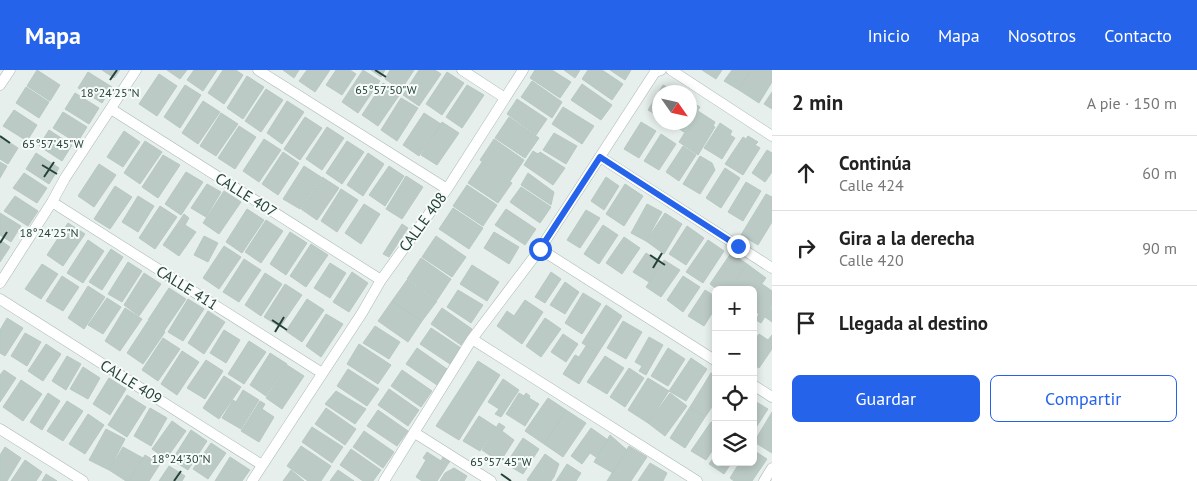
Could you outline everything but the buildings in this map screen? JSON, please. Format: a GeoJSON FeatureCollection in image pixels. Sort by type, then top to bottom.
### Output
{"type":"FeatureCollection","features":[{"type":"Feature","properties":{"kind":"street"},"geometry":{"type":"LineString","coordinates":[[0,85],[10,70]]}},
{"type":"Feature","properties":{"kind":"street"},"geometry":{"type":"LineString","coordinates":[[0,283],[52,202],[65,178],[136,70]]}},
{"type":"Feature","properties":{"kind":"street"},"geometry":{"type":"LineString","coordinates":[[258,70],[447,188]]}},
{"type":"Feature","properties":{"kind":"street"},"geometry":{"type":"LineString","coordinates":[[462,70],[505,98]]}},
{"type":"Feature","properties":{"kind":"street","name":"CALLE 408"},"geometry":{"type":"LineString","coordinates":[[252,481],[362,313],[381,280],[447,188],[523,70]]}},
{"type":"Feature","properties":{"kind":"street"},"geometry":{"type":"LineString","coordinates":[[671,70],[772,136]]}},
{"type":"Feature","properties":{"kind":"street"},"geometry":{"type":"LineString","coordinates":[[384,481],[472,339],[540,249],[658,71]]}},
{"type":"Feature","properties":{"kind":"street","name":"CALLE 407"},"geometry":{"type":"LineString","coordinates":[[111,109],[381,280]]}},
{"type":"Feature","properties":{"kind":"street"},"geometry":{"type":"LineString","coordinates":[[600,157],[772,268]]}},
{"type":"Feature","properties":{"kind":"street","name":"CALLE 411"},"geometry":{"type":"LineString","coordinates":[[52,202],[322,373]]}},
{"type":"Feature","properties":{"kind":"street"},"geometry":{"type":"LineString","coordinates":[[540,249],[712,358]]}},
{"type":"Feature","properties":{"kind":"street","name":"CALLE 409"},"geometry":{"type":"LineString","coordinates":[[0,299],[262,465]]}},
{"type":"Feature","properties":{"kind":"street"},"geometry":{"type":"LineString","coordinates":[[472,339],[697,481]]}},
{"type":"Feature","properties":{"kind":"street"},"geometry":{"type":"LineString","coordinates":[[757,387],[772,396]]}},
{"type":"Feature","properties":{"kind":"street"},"geometry":{"type":"LineString","coordinates":[[0,429],[83,481]]}},
{"type":"Feature","properties":{"kind":"street"},"geometry":{"type":"LineString","coordinates":[[415,432],[491,481]]}},
{"type":"Feature","properties":{"kind":"street"},"geometry":{"type":"LineString","coordinates":[[764,481],[772,468]]}},
{"type":"Feature","properties":{"kind":"route"},"geometry":{"type":"LineString","coordinates":[[540,249],[600,157],[738,246]]}}]}
